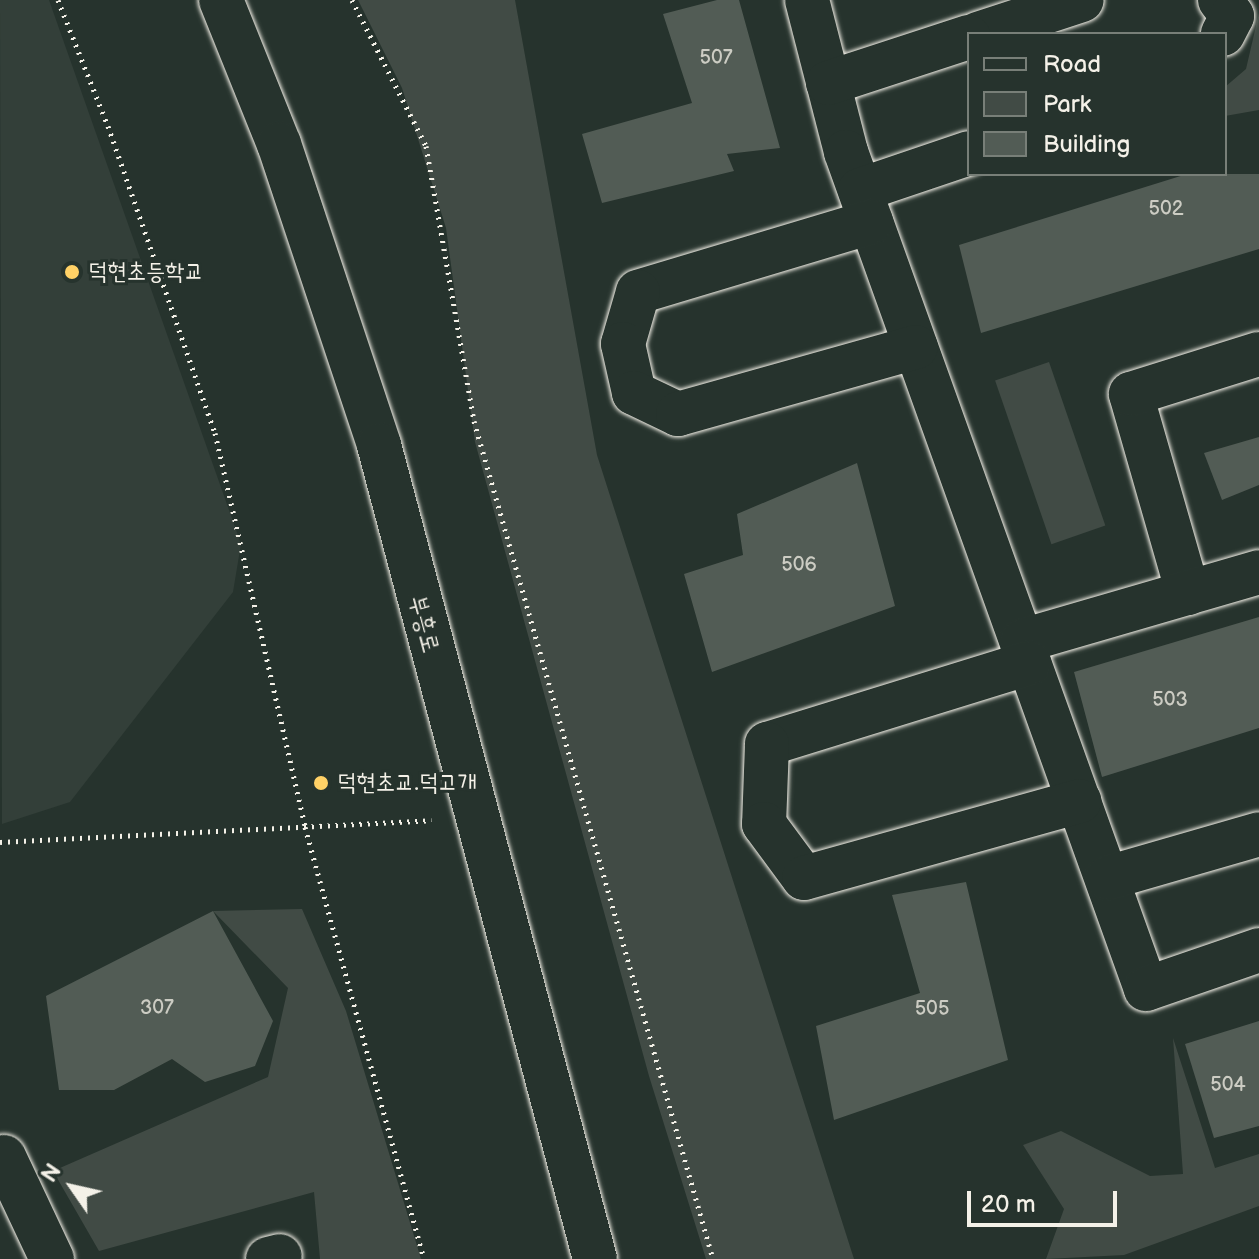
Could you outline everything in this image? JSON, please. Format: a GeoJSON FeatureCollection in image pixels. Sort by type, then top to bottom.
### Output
{"type":"FeatureCollection","features":[{"type":"Feature","properties":{"kind":"main road","name":"부흥로"},"geometry":{"type":"LineString","coordinates":[[221,0],[279,144],[379,445],[595,1259]]}},
{"type":"Feature","properties":{"kind":"main road"},"geometry":{"type":"LineString","coordinates":[[807,0],[828,83],[866,206],[1146,989],[1259,950]]}},
{"type":"Feature","properties":{"kind":"main road"},"geometry":{"type":"LineString","coordinates":[[984,32],[1082,0]]}},
{"type":"Feature","properties":{"kind":"main road"},"geometry":{"type":"LineString","coordinates":[[1220,0],[1232,16],[1224,32]]}},
{"type":"Feature","properties":{"kind":"main road"},"geometry":{"type":"LineString","coordinates":[[828,83],[967,38]]}},
{"type":"Feature","properties":{"kind":"main road"},"geometry":{"type":"LineString","coordinates":[[916,347],[678,414],[634,393],[623,344],[638,292],[866,206],[967,154]]}},
{"type":"Feature","properties":{"kind":"main road"},"geometry":{"type":"LineString","coordinates":[[1188,593],[1131,394],[1259,354]]}},
{"type":"Feature","properties":{"kind":"main road"},"geometry":{"type":"LineString","coordinates":[[1079,801],[804,878],[764,824],[767,744],[1188,593],[1259,572]]}},
{"type":"Feature","properties":{"kind":"main road"},"geometry":{"type":"LineString","coordinates":[[1107,878],[1259,834]]}},
{"type":"Feature","properties":{"kind":"main road"},"geometry":{"type":"LineString","coordinates":[[4,1157],[52,1259]]}},
{"type":"Feature","properties":{"kind":"path"},"geometry":{"type":"LineString","coordinates":[[58,0],[108,126],[215,433],[305,827],[424,1259]]}},
{"type":"Feature","properties":{"kind":"path"},"geometry":{"type":"LineString","coordinates":[[352,0],[426,146],[474,421],[713,1259]]}},
{"type":"Feature","properties":{"kind":"path"},"geometry":{"type":"LineString","coordinates":[[0,842],[476,817]]}},
{"type":"Feature","properties":{"kind":"shaded area","name":"덕현초등학교"},"geometry":{"type":"Polygon","coordinates":[[[0,0],[49,0],[241,544],[233,592],[70,802],[2,824],[0,0]]]}},
{"type":"Feature","properties":{"kind":"green space"},"geometry":{"type":"Polygon","coordinates":[[[358,0],[515,0],[597,455],[854,1259],[706,1259],[649,1076],[475,442],[446,228],[402,88],[358,0]]]}},
{"type":"Feature","properties":{"kind":"green space"},"geometry":{"type":"Polygon","coordinates":[[[1259,13],[1259,110],[1227,116],[1227,85],[1246,69],[1259,13]]]}},
{"type":"Feature","properties":{"kind":"green space"},"geometry":{"type":"Polygon","coordinates":[[[1049,362],[1105,526],[1051,544],[995,381],[1049,362]]]}},
{"type":"Feature","properties":{"kind":"green space"},"geometry":{"type":"Polygon","coordinates":[[[302,909],[346,1011],[421,1259],[320,1259],[314,1192],[99,1251],[53,1171],[268,1077],[288,988],[213,911],[302,909]]]}},
{"type":"Feature","properties":{"kind":"green space"},"geometry":{"type":"Polygon","coordinates":[[[1173,1038],[1215,1168],[1259,1154],[1259,1206],[1124,1255],[1046,1259],[1064,1209],[1023,1145],[1061,1131],[1150,1176],[1183,1174],[1173,1038]]]}},
{"type":"Feature","properties":{"kind":"building"},"geometry":{"type":"Polygon","coordinates":[[[717,0],[739,0],[780,148],[727,154],[734,171],[602,203],[582,134],[692,103],[663,14],[717,0]]]}},
{"type":"Feature","properties":{"kind":"building"},"geometry":{"type":"Polygon","coordinates":[[[1259,174],[1259,249],[981,333],[959,245],[1181,176],[1259,174]]]}},
{"type":"Feature","properties":{"kind":"building"},"geometry":{"type":"Polygon","coordinates":[[[1259,437],[1259,485],[1222,500],[1204,453],[1259,437]]]}},
{"type":"Feature","properties":{"kind":"building"},"geometry":{"type":"Polygon","coordinates":[[[857,463],[895,606],[712,672],[684,574],[743,555],[737,514],[857,463]]]}},
{"type":"Feature","properties":{"kind":"building"},"geometry":{"type":"Polygon","coordinates":[[[1259,617],[1259,728],[1102,777],[1074,672],[1259,617]]]}},
{"type":"Feature","properties":{"kind":"building"},"geometry":{"type":"Polygon","coordinates":[[[966,882],[1008,1060],[834,1120],[816,1026],[920,993],[892,895],[966,882]]]}},
{"type":"Feature","properties":{"kind":"building"},"geometry":{"type":"Polygon","coordinates":[[[213,911],[273,1021],[255,1066],[205,1082],[172,1059],[114,1090],[59,1090],[46,996],[213,911]]]}},
{"type":"Feature","properties":{"kind":"building"},"geometry":{"type":"Polygon","coordinates":[[[1259,1021],[1259,1126],[1214,1138],[1185,1044],[1259,1021]]]}},
{"type":"Feature","properties":{"kind":"place","name":"덕현초등학교"},"geometry":{"type":"Point","coordinates":[72,272]}},
{"type":"Feature","properties":{"kind":"place","name":"덕현초교.덕고개"},"geometry":{"type":"Point","coordinates":[321,783]}}]}
